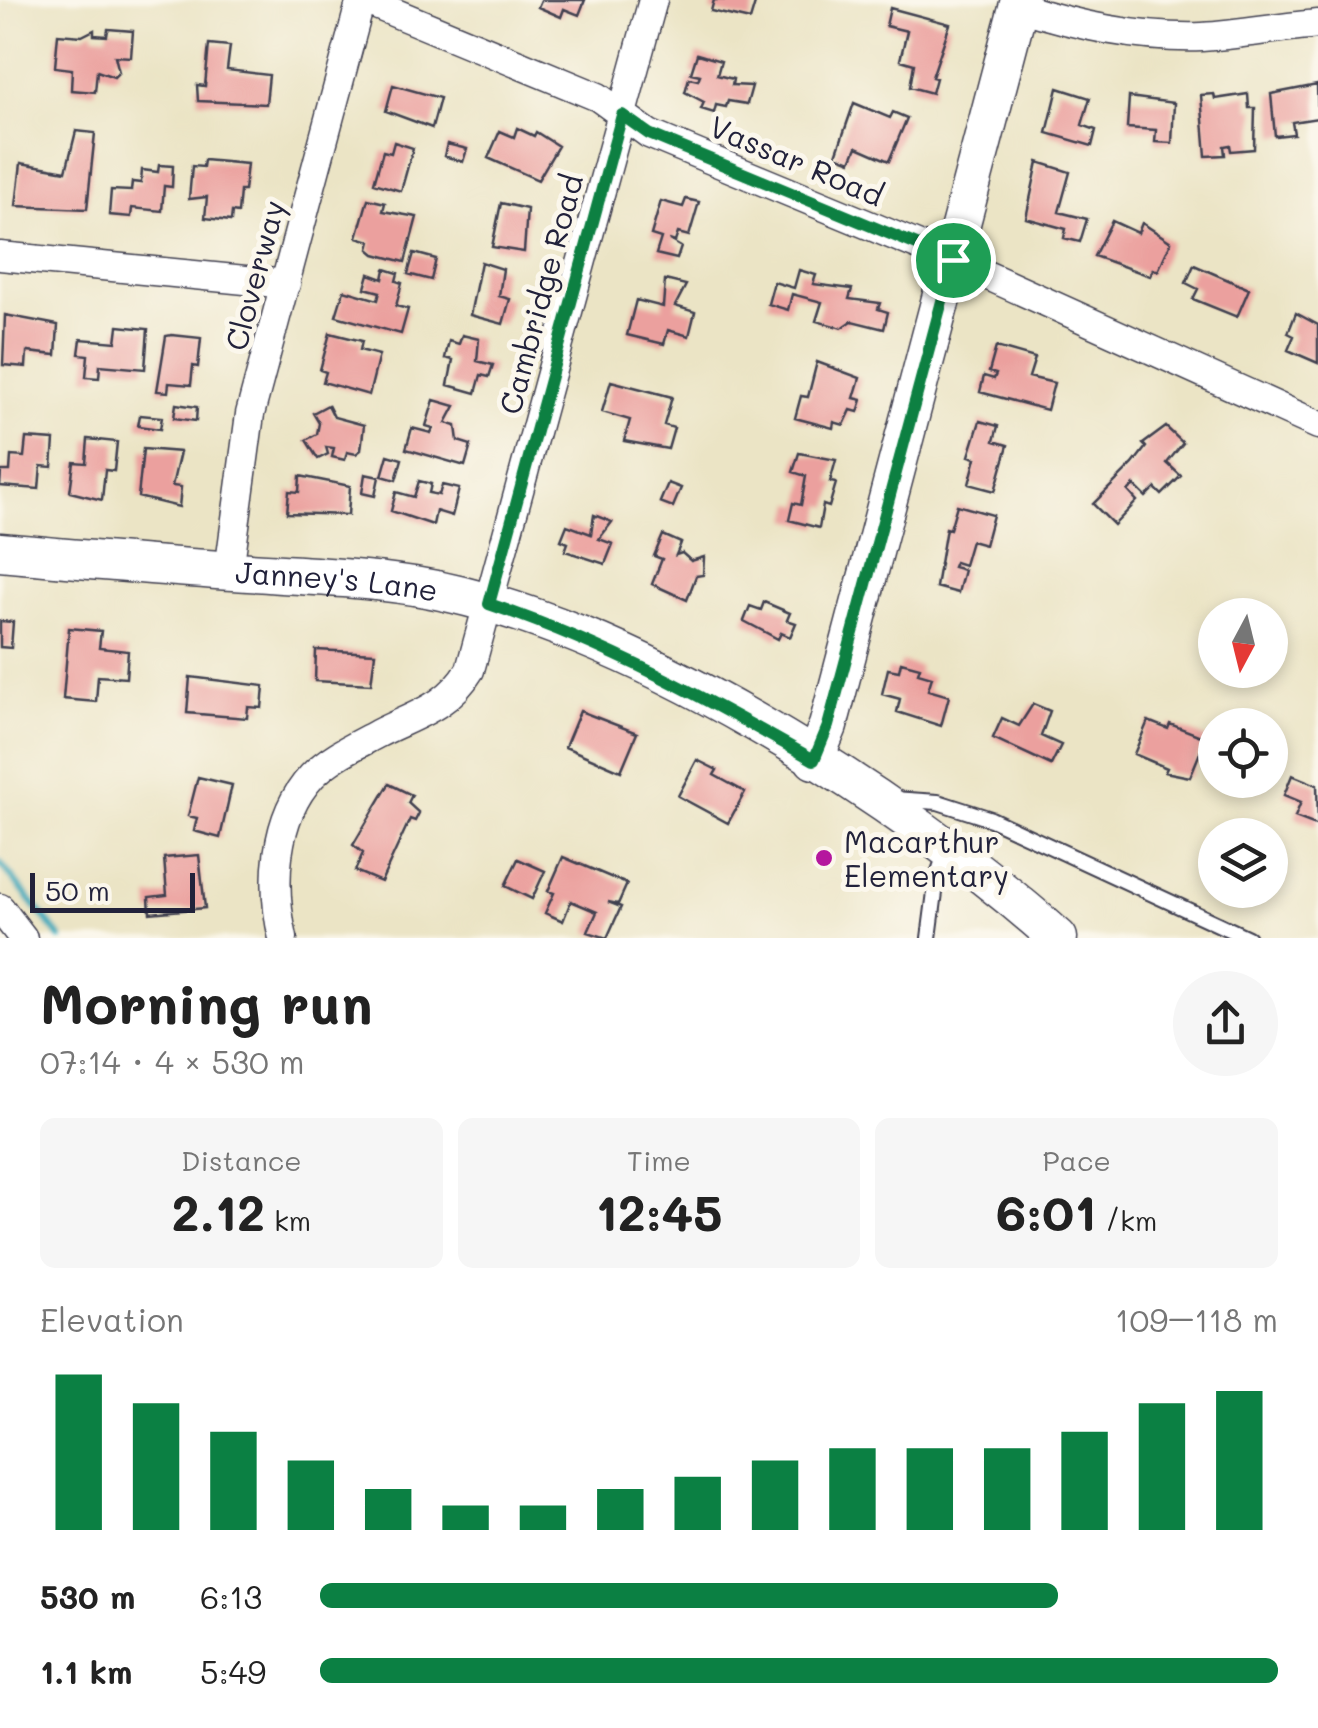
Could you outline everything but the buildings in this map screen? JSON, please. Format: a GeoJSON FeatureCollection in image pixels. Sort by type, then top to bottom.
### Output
{"type":"FeatureCollection","features":[{"type":"Feature","properties":{"kind":"main road"},"geometry":{"type":"LineString","coordinates":[[814,760],[828,726],[1019,3]]}},
{"type":"Feature","properties":{"kind":"main road","name":"Janney's Lane"},"geometry":{"type":"LineString","coordinates":[[0,552],[417,586],[489,604],[583,637],[814,760],[948,848],[1058,938]]}},
{"type":"Feature","properties":{"kind":"street","name":"Vassar Road"},"geometry":{"type":"LineString","coordinates":[[363,0],[598,97],[649,134],[953,260],[1318,425]]}},
{"type":"Feature","properties":{"kind":"street","name":"Cloverway"},"geometry":{"type":"LineString","coordinates":[[229,571],[250,414],[363,0]]}},
{"type":"Feature","properties":{"kind":"street","name":"Cambridge Road"},"geometry":{"type":"LineString","coordinates":[[283,938],[276,867],[286,824],[310,778],[341,753],[425,714],[461,685],[489,604],[653,0]]}},
{"type":"Feature","properties":{"kind":"street"},"geometry":{"type":"LineString","coordinates":[[1019,3],[1102,29],[1160,37],[1318,24]]}},
{"type":"Feature","properties":{"kind":"street"},"geometry":{"type":"LineString","coordinates":[[0,256],[286,284]]}},
{"type":"Feature","properties":{"kind":"street"},"geometry":{"type":"LineString","coordinates":[[0,908],[23,938]]}},
{"type":"Feature","properties":{"kind":"lane"},"geometry":{"type":"LineString","coordinates":[[877,800],[938,802],[973,812],[1248,938]]}},
{"type":"Feature","properties":{"kind":"lane"},"geometry":{"type":"LineString","coordinates":[[929,938],[937,877],[948,848]]}},
{"type":"Feature","properties":{"kind":"waterway"},"geometry":{"type":"LineString","coordinates":[[0,863],[61,938]]}},
{"type":"Feature","properties":{"kind":"place","name":"Macarthur Elementary"},"geometry":{"type":"Point","coordinates":[824,858]}},
{"type":"Feature","properties":{"kind":"route"},"geometry":{"type":"LineString","coordinates":[[622,115],[649,134],[953,260],[828,726],[814,760],[645,666],[583,637],[489,604],[622,115]]}}]}
